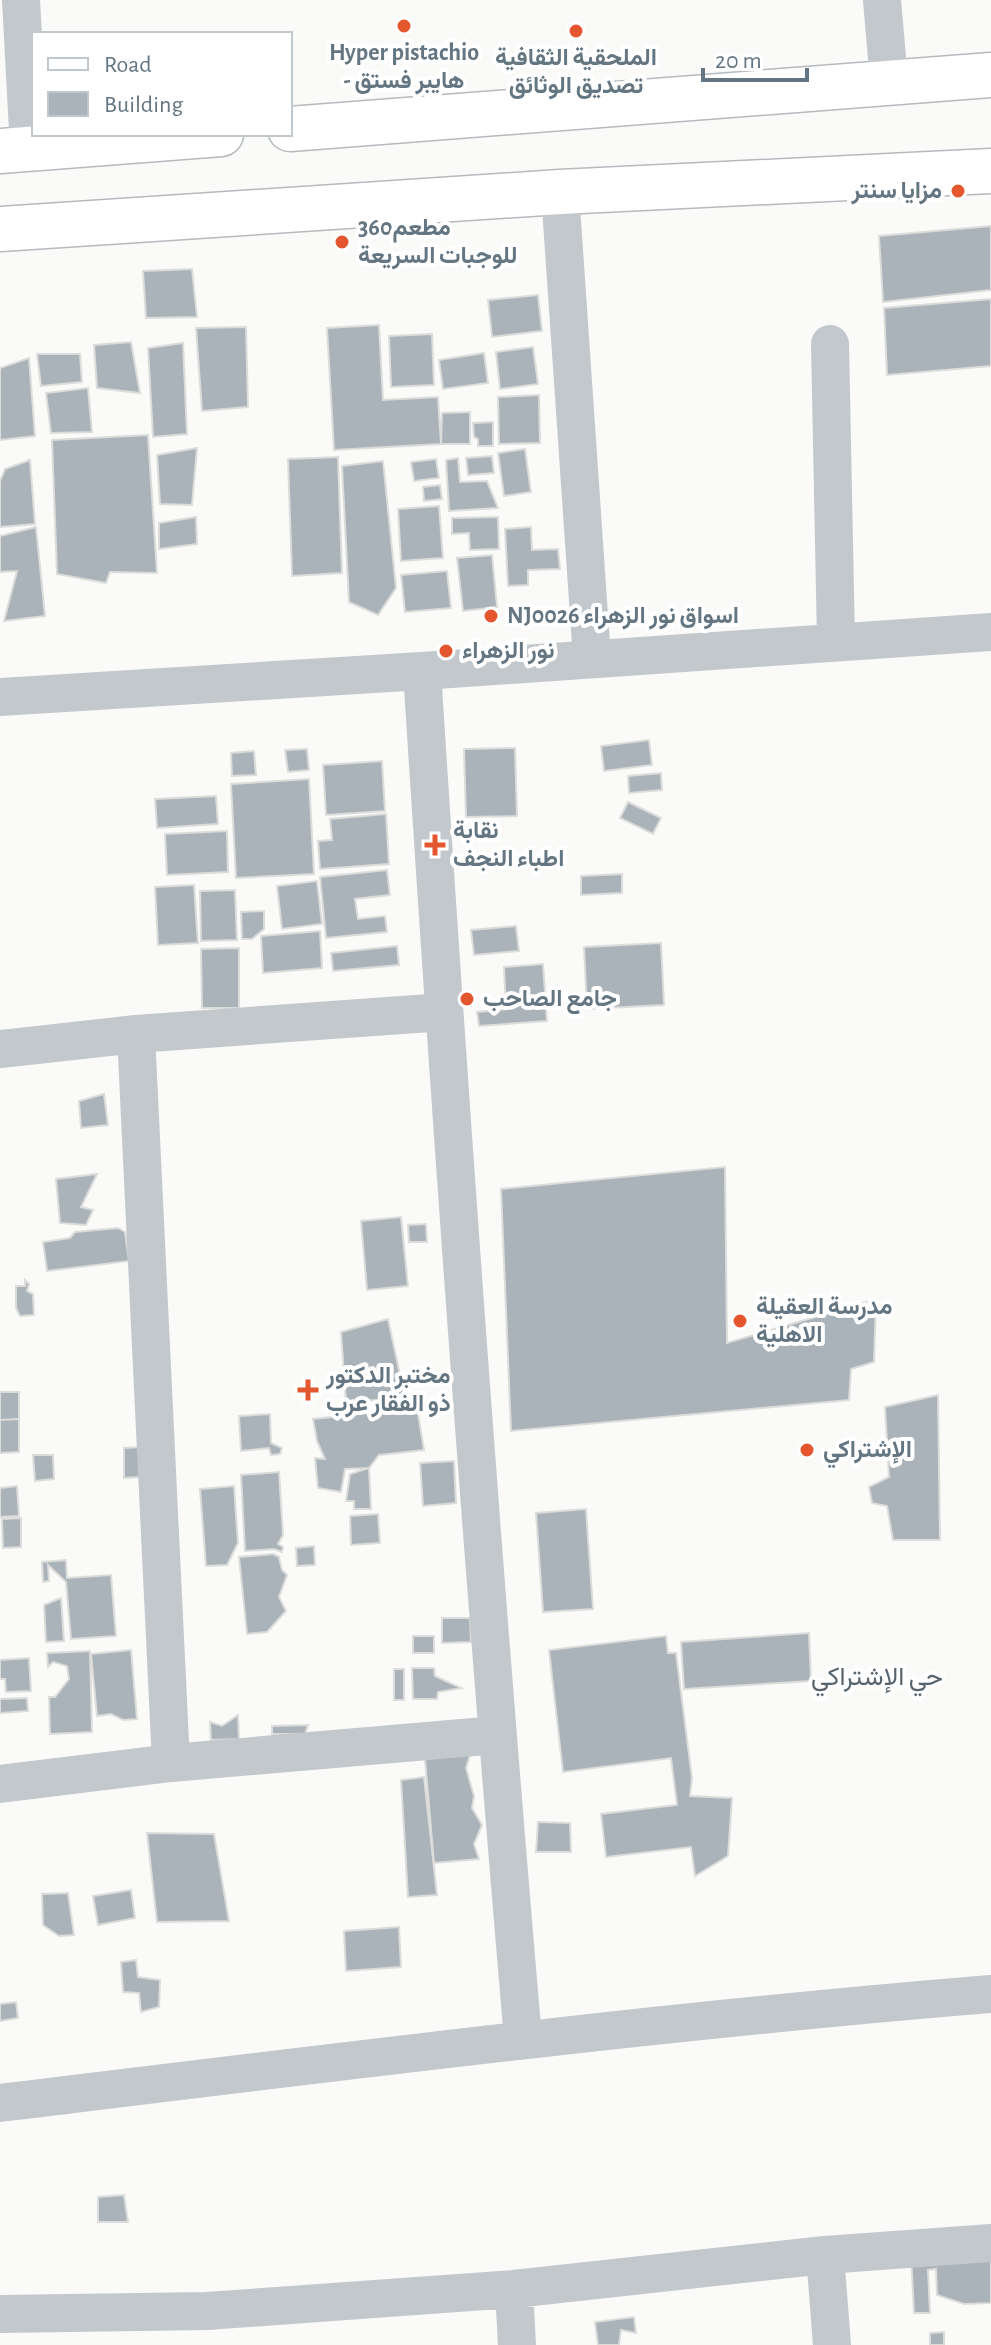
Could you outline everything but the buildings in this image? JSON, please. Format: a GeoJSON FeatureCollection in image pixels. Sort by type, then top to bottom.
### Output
{"type":"FeatureCollection","features":[{"type":"Feature","properties":{"kind":"main road"},"geometry":{"type":"LineString","coordinates":[[292,129],[991,75]]}},
{"type":"Feature","properties":{"kind":"main road"},"geometry":{"type":"LineString","coordinates":[[15,150],[195,136]]}},
{"type":"Feature","properties":{"kind":"main road"},"geometry":{"type":"LineString","coordinates":[[0,229],[560,192],[991,171]]}},
{"type":"Feature","properties":{"kind":"street"},"geometry":{"type":"LineString","coordinates":[[15,150],[21,0]]}},
{"type":"Feature","properties":{"kind":"street"},"geometry":{"type":"LineString","coordinates":[[882,0],[889,81]]}},
{"type":"Feature","properties":{"kind":"street"},"geometry":{"type":"LineString","coordinates":[[560,192],[592,659]]}},
{"type":"Feature","properties":{"kind":"street"},"geometry":{"type":"LineString","coordinates":[[830,344],[836,641]]}},
{"type":"Feature","properties":{"kind":"street"},"geometry":{"type":"LineString","coordinates":[[0,697],[991,632]]}},
{"type":"Feature","properties":{"kind":"street"},"geometry":{"type":"LineString","coordinates":[[422,671],[497,1735],[523,2039]]}},
{"type":"Feature","properties":{"kind":"street"},"geometry":{"type":"LineString","coordinates":[[0,1049],[136,1034],[444,1012]]}},
{"type":"Feature","properties":{"kind":"street"},"geometry":{"type":"LineString","coordinates":[[136,1034],[171,1763]]}},
{"type":"Feature","properties":{"kind":"street"},"geometry":{"type":"LineString","coordinates":[[0,1784],[171,1763],[497,1735]]}},
{"type":"Feature","properties":{"kind":"street"},"geometry":{"type":"LineString","coordinates":[[0,2103],[523,2039],[835,2006],[991,1994]]}},
{"type":"Feature","properties":{"kind":"street"},"geometry":{"type":"LineString","coordinates":[[0,2314],[208,2328],[514,2289],[825,2255],[991,2243]]}},
{"type":"Feature","properties":{"kind":"street"},"geometry":{"type":"LineString","coordinates":[[825,2255],[832,2345]]}},
{"type":"Feature","properties":{"kind":"street"},"geometry":{"type":"LineString","coordinates":[[514,2289],[517,2345]]}},
{"type":"Feature","properties":{"kind":"place","name":"Hyper pistachio - هايبر فستق"},"geometry":{"type":"Point","coordinates":[404,26]}},
{"type":"Feature","properties":{"kind":"place","name":"الملحقية الثقافية تصديق الوثائق"},"geometry":{"type":"Point","coordinates":[576,31]}},
{"type":"Feature","properties":{"kind":"place","name":"مزايا سنتر"},"geometry":{"type":"Point","coordinates":[958,191]}},
{"type":"Feature","properties":{"kind":"place","name":"مطعم360 للوجبات السريعة"},"geometry":{"type":"Point","coordinates":[342,242]}},
{"type":"Feature","properties":{"kind":"place","name":"NJ0026 اسواق نور الزهراء"},"geometry":{"type":"Point","coordinates":[491,616]}},
{"type":"Feature","properties":{"kind":"place","name":"نور الزهراء"},"geometry":{"type":"Point","coordinates":[446,651]}},
{"type":"Feature","properties":{"kind":"place","name":"نقابة اطباء النجف"},"geometry":{"type":"Point","coordinates":[435,845]}},
{"type":"Feature","properties":{"kind":"place","name":"جامع الصاحب"},"geometry":{"type":"Point","coordinates":[467,999]}},
{"type":"Feature","properties":{"kind":"place","name":"مدرسة العقيلة الاهلية"},"geometry":{"type":"Point","coordinates":[740,1321]}},
{"type":"Feature","properties":{"kind":"place","name":"مختبر الدكتور ذو الفقار عرب"},"geometry":{"type":"Point","coordinates":[308,1390]}},
{"type":"Feature","properties":{"kind":"place","name":"الإشتراكي"},"geometry":{"type":"Point","coordinates":[807,1450]}},
{"type":"Feature","properties":{"kind":"district","name":"حي الإشتراكي"},"geometry":{"type":"Point","coordinates":[877,1677]}}]}
